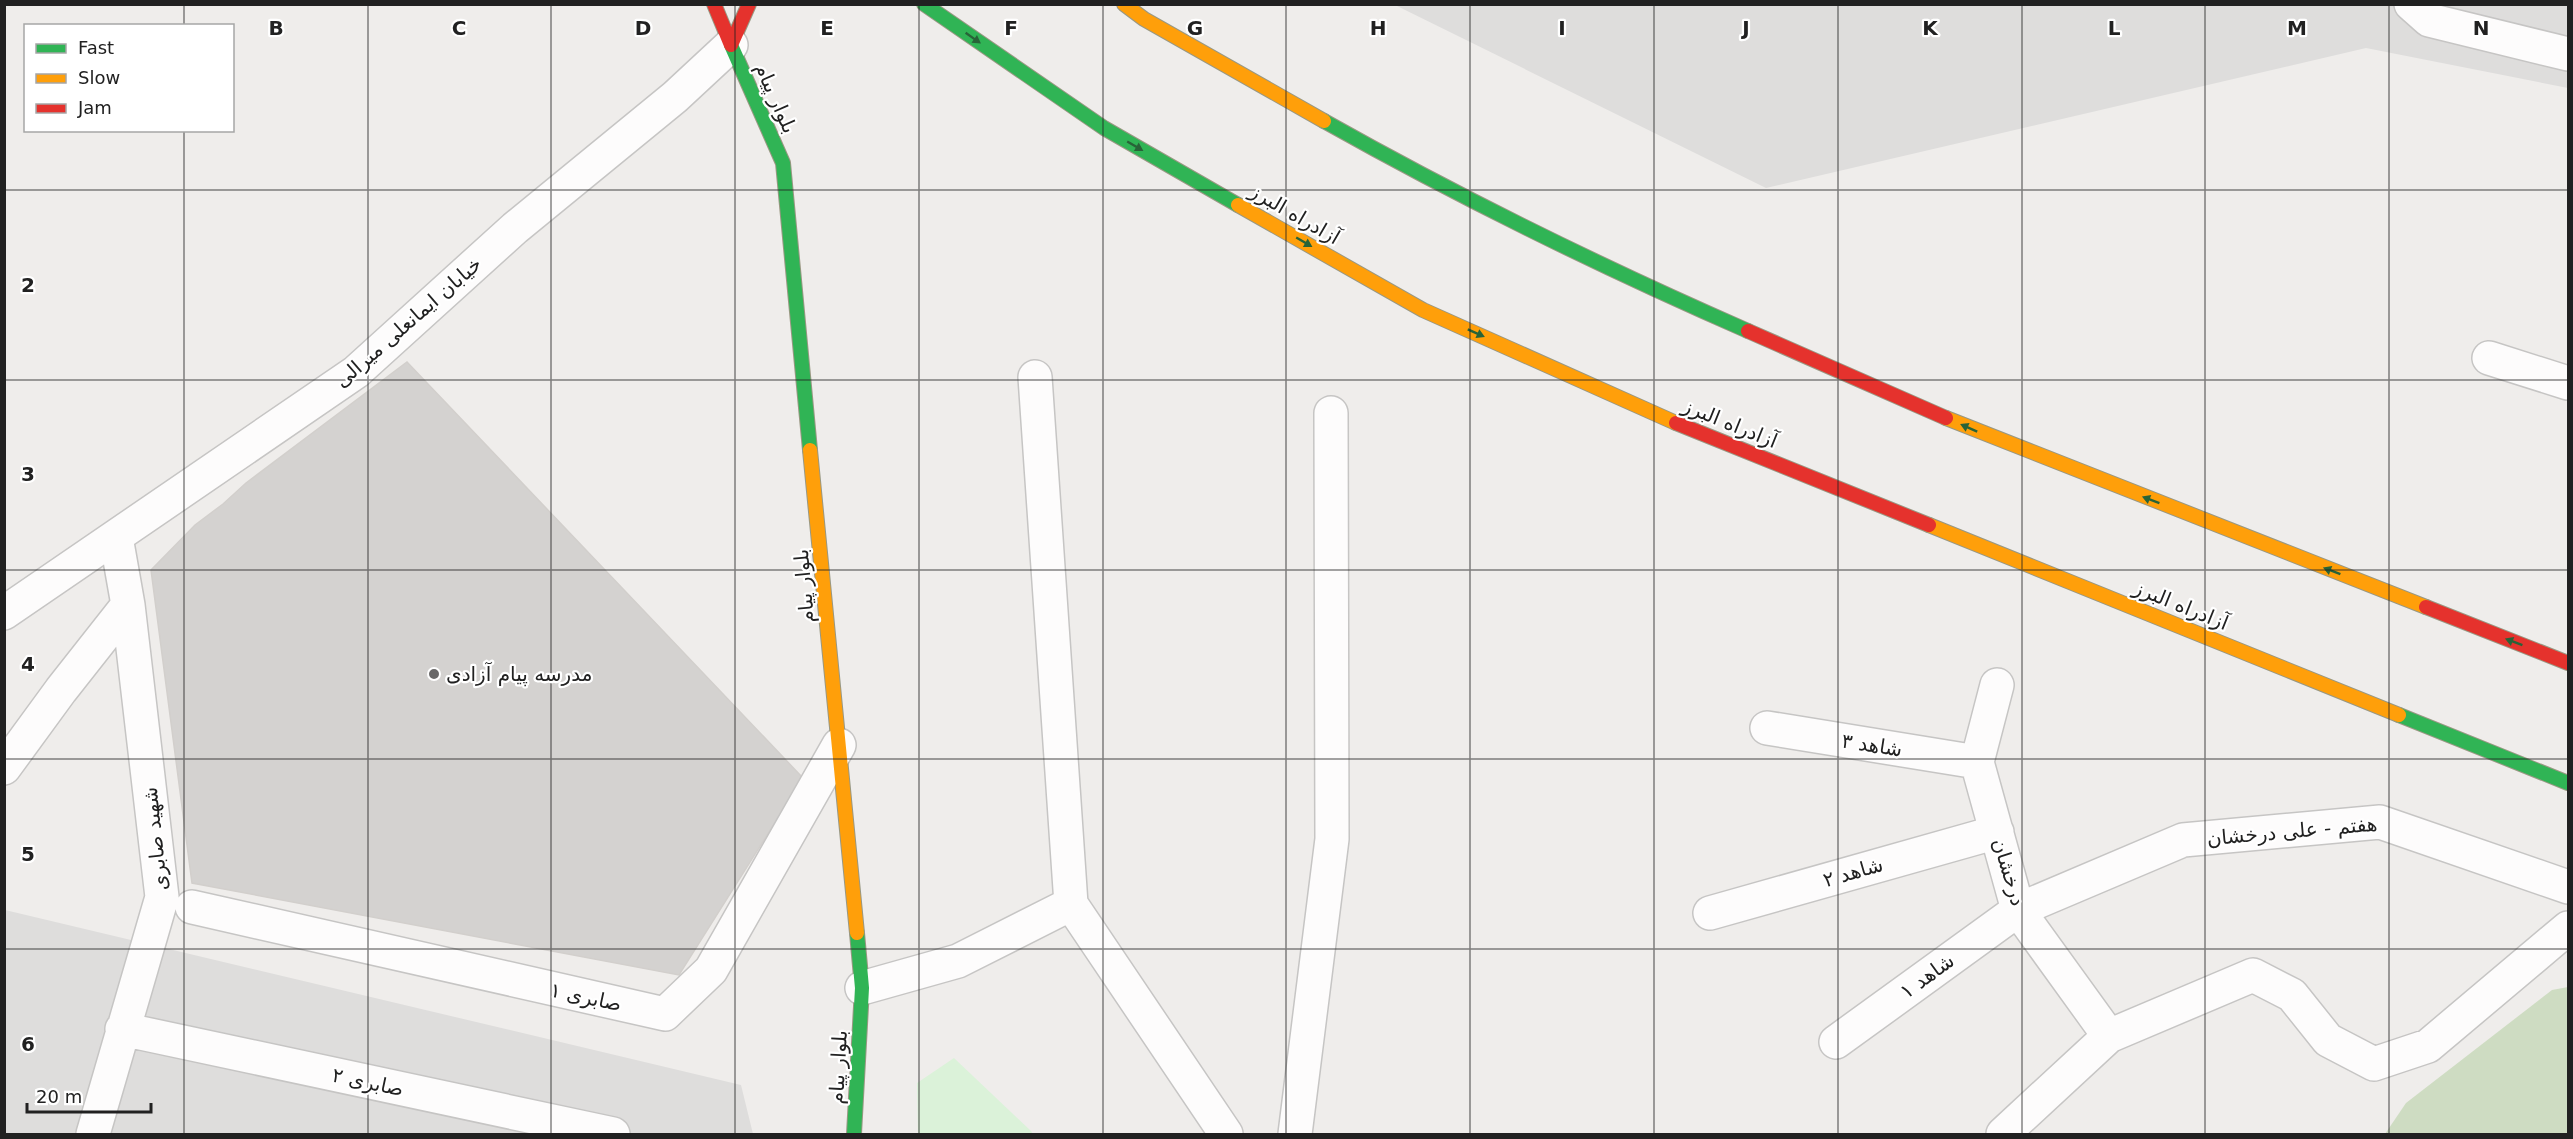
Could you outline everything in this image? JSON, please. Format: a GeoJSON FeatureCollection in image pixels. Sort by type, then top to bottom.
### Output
{"type":"FeatureCollection","features":[{"type":"Feature","properties":{"kind":"main road","name":"بلوار پیام"},"geometry":{"type":"LineString","coordinates":[[714,4],[783,163],[862,988],[854,1134]]}},
{"type":"Feature","properties":{"kind":"main road"},"geometry":{"type":"LineString","coordinates":[[731,45],[749,4]]}},
{"type":"Feature","properties":{"kind":"main road","name":"آزادراه البرز"},"geometry":{"type":"LineString","coordinates":[[924,4],[1104,128],[1423,310],[1695,431],[2568,783]]}},
{"type":"Feature","properties":{"kind":"main road"},"geometry":{"type":"LineString","coordinates":[[1124,4],[1144,19],[1394,160],[1666,295],[1979,433],[2568,663]]}},
{"type":"Feature","properties":{"kind":"street"},"geometry":{"type":"LineString","coordinates":[[2420,13],[2568,54]]}},
{"type":"Feature","properties":{"kind":"street","name":"خیابان ایمانعلی میرالی"},"geometry":{"type":"LineString","coordinates":[[4,613],[356,372],[515,228],[675,97],[731,45]]}},
{"type":"Feature","properties":{"kind":"street"},"geometry":{"type":"LineString","coordinates":[[2489,357],[2568,383]]}},
{"type":"Feature","properties":{"kind":"street"},"geometry":{"type":"LineString","coordinates":[[1035,377],[1071,904],[1226,1134]]}},
{"type":"Feature","properties":{"kind":"street"},"geometry":{"type":"LineString","coordinates":[[1295,1134],[1332,839],[1331,413]]}},
{"type":"Feature","properties":{"kind":"street","name":"شهید صابری"},"geometry":{"type":"LineString","coordinates":[[93,1134],[162,897],[128,605],[116,537]]}},
{"type":"Feature","properties":{"kind":"street"},"geometry":{"type":"LineString","coordinates":[[4,768],[61,690],[128,605]]}},
{"type":"Feature","properties":{"kind":"street","name":"درخشان"},"geometry":{"type":"LineString","coordinates":[[1997,685],[1977,762],[2018,910],[2109,1036]]}},
{"type":"Feature","properties":{"kind":"street","name":"شاهد ۳"},"geometry":{"type":"LineString","coordinates":[[1767,728],[1977,762]]}},
{"type":"Feature","properties":{"kind":"street","name":"صابری ۱"},"geometry":{"type":"LineString","coordinates":[[192,907],[665,1014],[711,970],[839,746]]}},
{"type":"Feature","properties":{"kind":"street","name":"هفتم - علی درخشان"},"geometry":{"type":"LineString","coordinates":[[2018,910],[2183,840],[2380,822],[2568,887]]}},
{"type":"Feature","properties":{"kind":"street","name":"شاهد ۲"},"geometry":{"type":"LineString","coordinates":[[1710,913],[1996,832]]}},
{"type":"Feature","properties":{"kind":"street"},"geometry":{"type":"LineString","coordinates":[[862,988],[958,961],[1071,904]]}},
{"type":"Feature","properties":{"kind":"street","name":"شاهد ۱"},"geometry":{"type":"LineString","coordinates":[[1836,1042],[2018,910]]}},
{"type":"Feature","properties":{"kind":"street"},"geometry":{"type":"LineString","coordinates":[[2002,1134],[2109,1036],[2253,975],[2292,995],[2328,1040],[2374,1064],[2428,1046],[2568,928]]}},
{"type":"Feature","properties":{"kind":"street","name":"صابری ۲"},"geometry":{"type":"LineString","coordinates":[[122,1029],[613,1134]]}},
{"type":"Feature","properties":{"kind":"shaded area"},"geometry":{"type":"Polygon","coordinates":[[[1395,5],[2568,5],[2568,88],[2366,48],[1766,188],[1395,5]]]}},
{"type":"Feature","properties":{"kind":"shaded area"},"geometry":{"type":"Polygon","coordinates":[[[5,910],[741,1085],[753,1134],[5,1134],[5,910]]]}},
{"type":"Feature","properties":{"kind":"green space"},"geometry":{"type":"Polygon","coordinates":[[[2568,987],[2568,1134],[2385,1134],[2406,1103],[2552,990],[2568,987]]]}},
{"type":"Feature","properties":{"kind":"green space"},"geometry":{"type":"Polygon","coordinates":[[[954,1058],[1033,1134],[918,1134],[917,1083],[954,1058]]]}},
{"type":"Feature","properties":{"kind":"building","name":"مدرسه پیام آزادی"},"geometry":{"type":"Polygon","coordinates":[[[407,362],[803,778],[679,975],[192,883],[151,570],[195,525],[246,483],[407,362]]]}},
{"type":"Feature","properties":{"kind":"traffic: fast"},"geometry":{"type":"LineString","coordinates":[[924,4],[1104,128],[1238,205]]}},
{"type":"Feature","properties":{"kind":"traffic: fast"},"geometry":{"type":"LineString","coordinates":[[731,45],[783,163],[810,450]]}},
{"type":"Feature","properties":{"kind":"traffic: fast"},"geometry":{"type":"LineString","coordinates":[[1324,121],[1533,231],[1748,331]]}},
{"type":"Feature","properties":{"kind":"traffic: fast"},"geometry":{"type":"LineString","coordinates":[[2399,715],[2568,783]]}},
{"type":"Feature","properties":{"kind":"traffic: fast"},"geometry":{"type":"LineString","coordinates":[[854,1134],[862,988],[857,933]]}},
{"type":"Feature","properties":{"kind":"traffic: slow"},"geometry":{"type":"LineString","coordinates":[[1124,4],[1144,19],[1324,121]]}},
{"type":"Feature","properties":{"kind":"traffic: slow"},"geometry":{"type":"LineString","coordinates":[[1238,205],[1423,310],[1676,423]]}},
{"type":"Feature","properties":{"kind":"traffic: slow"},"geometry":{"type":"LineString","coordinates":[[1946,418],[2426,607]]}},
{"type":"Feature","properties":{"kind":"traffic: slow"},"geometry":{"type":"LineString","coordinates":[[810,450],[857,933]]}},
{"type":"Feature","properties":{"kind":"traffic: slow"},"geometry":{"type":"LineString","coordinates":[[1929,525],[2399,715]]}},
{"type":"Feature","properties":{"kind":"traffic: jam"},"geometry":{"type":"LineString","coordinates":[[714,4],[731,45],[749,4]]}},
{"type":"Feature","properties":{"kind":"traffic: jam"},"geometry":{"type":"LineString","coordinates":[[1748,331],[1946,418]]}},
{"type":"Feature","properties":{"kind":"traffic: jam"},"geometry":{"type":"LineString","coordinates":[[1676,423],[1929,525]]}},
{"type":"Feature","properties":{"kind":"traffic: jam"},"geometry":{"type":"LineString","coordinates":[[2426,607],[2568,663]]}},
{"type":"Feature","properties":{"kind":"place","name":"مدرسه پیام آزادی"},"geometry":{"type":"Point","coordinates":[434,674]}}]}
